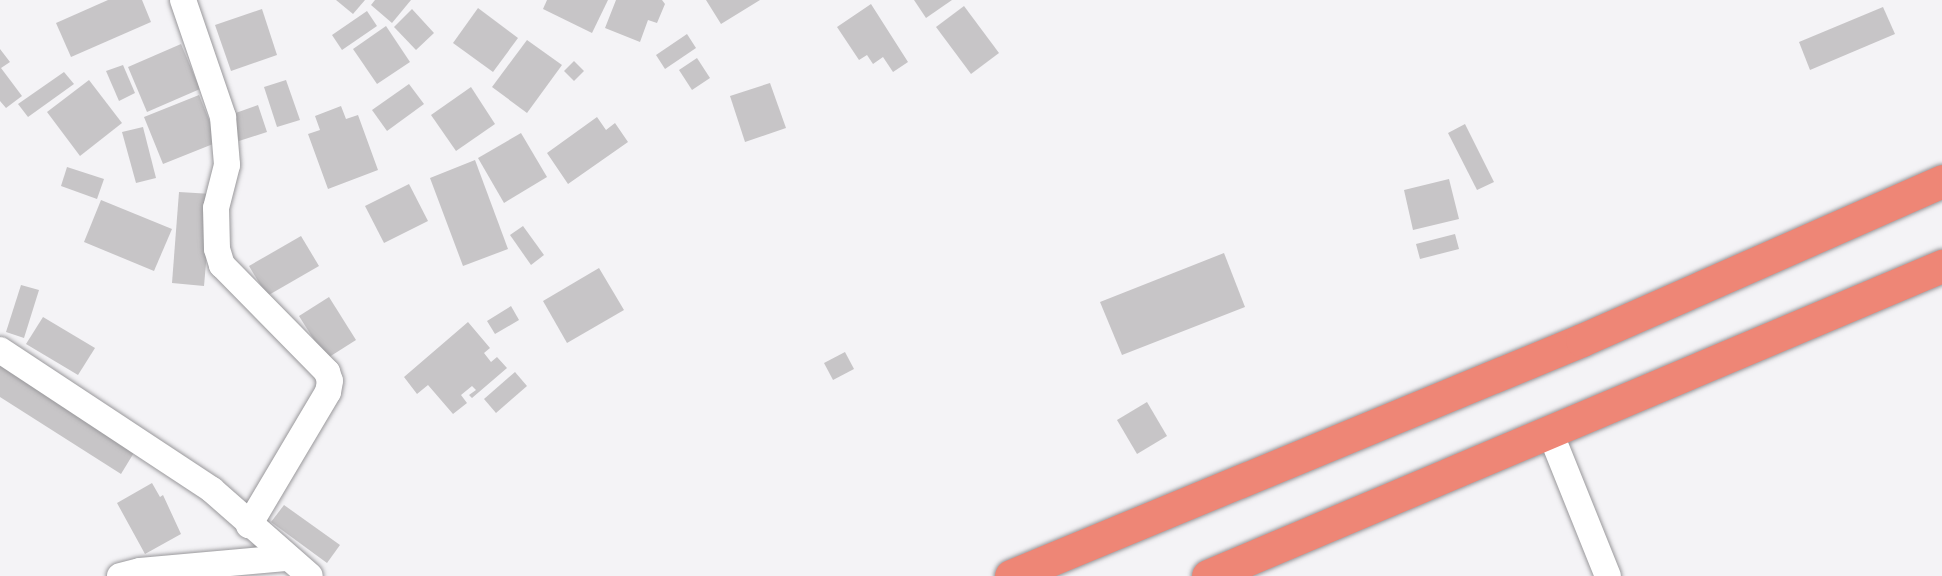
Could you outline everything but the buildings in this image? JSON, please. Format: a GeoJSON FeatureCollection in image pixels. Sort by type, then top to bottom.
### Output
{"type":"FeatureCollection","features":[{"type":"Feature","properties":{"kind":"highway"},"geometry":{"type":"LineString","coordinates":[[1011,576],[1582,340],[1942,181]]}},
{"type":"Feature","properties":{"kind":"highway"},"geometry":{"type":"LineString","coordinates":[[1208,576],[1942,266]]}},
{"type":"Feature","properties":{"kind":"street"},"geometry":{"type":"LineString","coordinates":[[183,0],[224,117],[227,165],[216,208],[217,249],[222,265],[327,372],[330,381],[328,392],[249,525]]}},
{"type":"Feature","properties":{"kind":"street"},"geometry":{"type":"LineString","coordinates":[[0,351],[141,440],[212,490],[285,558],[310,576]]}},
{"type":"Feature","properties":{"kind":"street"},"geometry":{"type":"LineString","coordinates":[[1550,432],[1608,576]]}},
{"type":"Feature","properties":{"kind":"street"},"geometry":{"type":"LineString","coordinates":[[120,576],[140,571],[285,558]]}}]}
